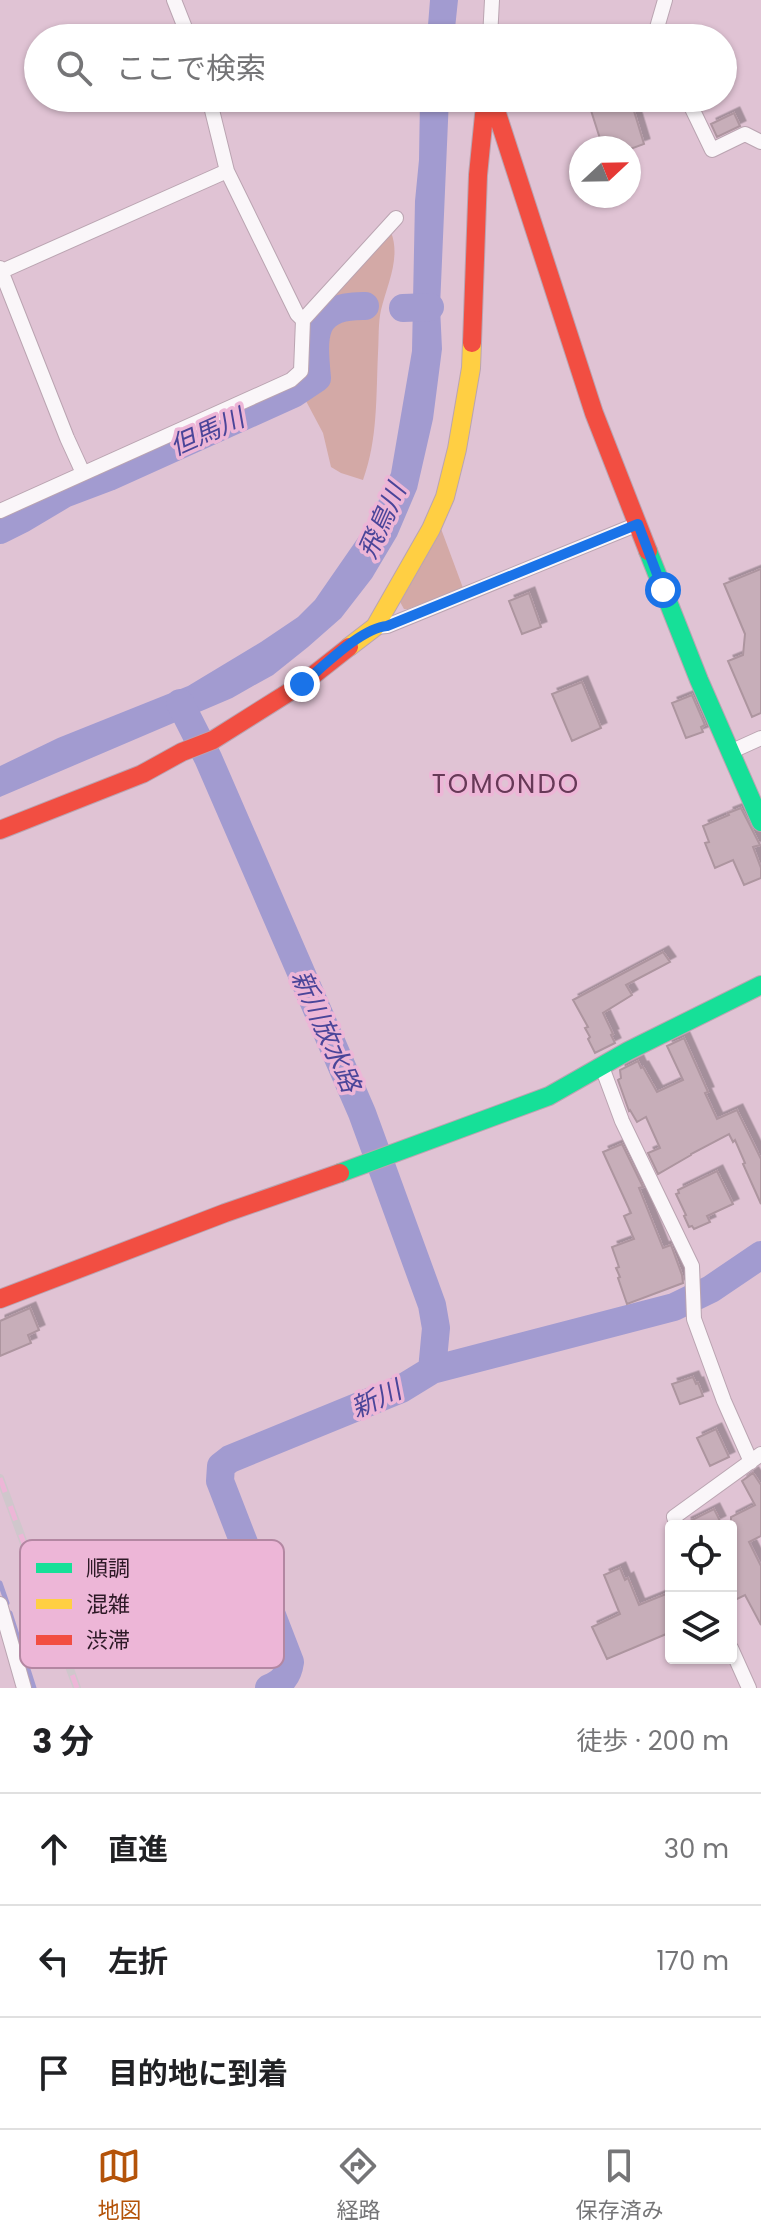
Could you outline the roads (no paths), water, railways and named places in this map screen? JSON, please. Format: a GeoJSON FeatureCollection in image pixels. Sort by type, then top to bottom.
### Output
{"type":"FeatureCollection","features":[{"type":"Feature","properties":{"kind":"street"},"geometry":{"type":"LineString","coordinates":[[174,0],[183,24]]}},
{"type":"Feature","properties":{"kind":"street"},"geometry":{"type":"LineString","coordinates":[[491,24],[492,0]]}},
{"type":"Feature","properties":{"kind":"street"},"geometry":{"type":"LineString","coordinates":[[658,24],[665,0]]}},
{"type":"Feature","properties":{"kind":"street"},"geometry":{"type":"LineString","coordinates":[[212,112],[227,171],[297,314],[303,320]]}},
{"type":"Feature","properties":{"kind":"street"},"geometry":{"type":"LineString","coordinates":[[375,627],[431,529],[445,497],[457,449],[471,368],[478,175],[486,112]]}},
{"type":"Feature","properties":{"kind":"street"},"geometry":{"type":"LineString","coordinates":[[496,112],[594,413],[699,680],[761,822]]}},
{"type":"Feature","properties":{"kind":"street"},"geometry":{"type":"LineString","coordinates":[[694,112],[712,150],[745,134],[761,142]]}},
{"type":"Feature","properties":{"kind":"street"},"geometry":{"type":"LineString","coordinates":[[83,473],[0,270],[227,171]]}},
{"type":"Feature","properties":{"kind":"street"},"geometry":{"type":"LineString","coordinates":[[0,511],[291,380],[301,371],[303,320],[396,218]]}},
{"type":"Feature","properties":{"kind":"street"},"geometry":{"type":"LineString","coordinates":[[0,830],[142,774],[182,752],[213,740],[302,684],[375,627],[387,626],[638,524]]}},
{"type":"Feature","properties":{"kind":"street"},"geometry":{"type":"LineString","coordinates":[[730,752],[761,738]]}},
{"type":"Feature","properties":{"kind":"street"},"geometry":{"type":"LineString","coordinates":[[0,1299],[225,1213],[549,1096],[628,1051],[761,985]]}},
{"type":"Feature","properties":{"kind":"street"},"geometry":{"type":"LineString","coordinates":[[602,1067],[622,1121],[692,1266],[694,1319],[724,1401],[756,1458],[674,1517],[675,1520]]}},
{"type":"Feature","properties":{"kind":"street"},"geometry":{"type":"LineString","coordinates":[[0,1604],[24,1688]]}},
{"type":"Feature","properties":{"kind":"street"},"geometry":{"type":"LineString","coordinates":[[737,1661],[749,1688]]}},
{"type":"Feature","properties":{"kind":"water"},"geometry":{"type":"Polygon","coordinates":[[[430,0],[458,0],[455,24],[428,24],[430,0]]]}},
{"type":"Feature","properties":{"kind":"water","name":"飛鳥川"},"geometry":{"type":"Polygon","coordinates":[[[420,112],[448,112],[440,307],[442,349],[433,419],[417,489],[397,536],[372,578],[341,618],[273,675],[232,698],[0,797],[0,766],[58,738],[188,686],[298,617],[315,600],[369,522],[391,473],[412,351],[415,201],[420,112]]]}},
{"type":"Feature","properties":{"kind":"waterway","name":"但馬川"},"geometry":{"type":"LineString","coordinates":[[0,530],[64,494],[109,477],[293,394],[317,378],[316,336],[325,317],[347,307],[365,306]]}},
{"type":"Feature","properties":{"kind":"waterway","name":"但馬川"},"geometry":{"type":"LineString","coordinates":[[403,308],[430,307]]}},
{"type":"Feature","properties":{"kind":"waterway","name":"新川放水路"},"geometry":{"type":"LineString","coordinates":[[180,703],[208,758],[362,1113],[432,1305],[436,1328],[432,1370]]}},
{"type":"Feature","properties":{"kind":"waterway","name":"新川"},"geometry":{"type":"LineString","coordinates":[[243,1540],[220,1481],[221,1466],[230,1459],[401,1389],[432,1370],[674,1307],[711,1289],[761,1255]]}},
{"type":"Feature","properties":{"kind":"waterway"},"geometry":{"type":"LineString","coordinates":[[0,1583],[7,1603]]}},
{"type":"Feature","properties":{"kind":"waterway"},"geometry":{"type":"LineString","coordinates":[[10,1613],[20,1644]]}},
{"type":"Feature","properties":{"kind":"waterway","name":"新川"},"geometry":{"type":"LineString","coordinates":[[269,1688],[284,1678],[288,1671],[290,1662],[284,1646]]}},
{"type":"Feature","properties":{"kind":"waterway"},"geometry":{"type":"LineString","coordinates":[[28,1668],[34,1688]]}},
{"type":"Feature","properties":{"kind":"railway"},"geometry":{"type":"LineString","coordinates":[[0,1478],[23,1540]]}},
{"type":"Feature","properties":{"kind":"railway"},"geometry":{"type":"LineString","coordinates":[[70,1668],[77,1688]]}},
{"type":"Feature","properties":{"kind":"district","name":"TOMONDO"},"geometry":{"type":"Point","coordinates":[506,784]}}]}
